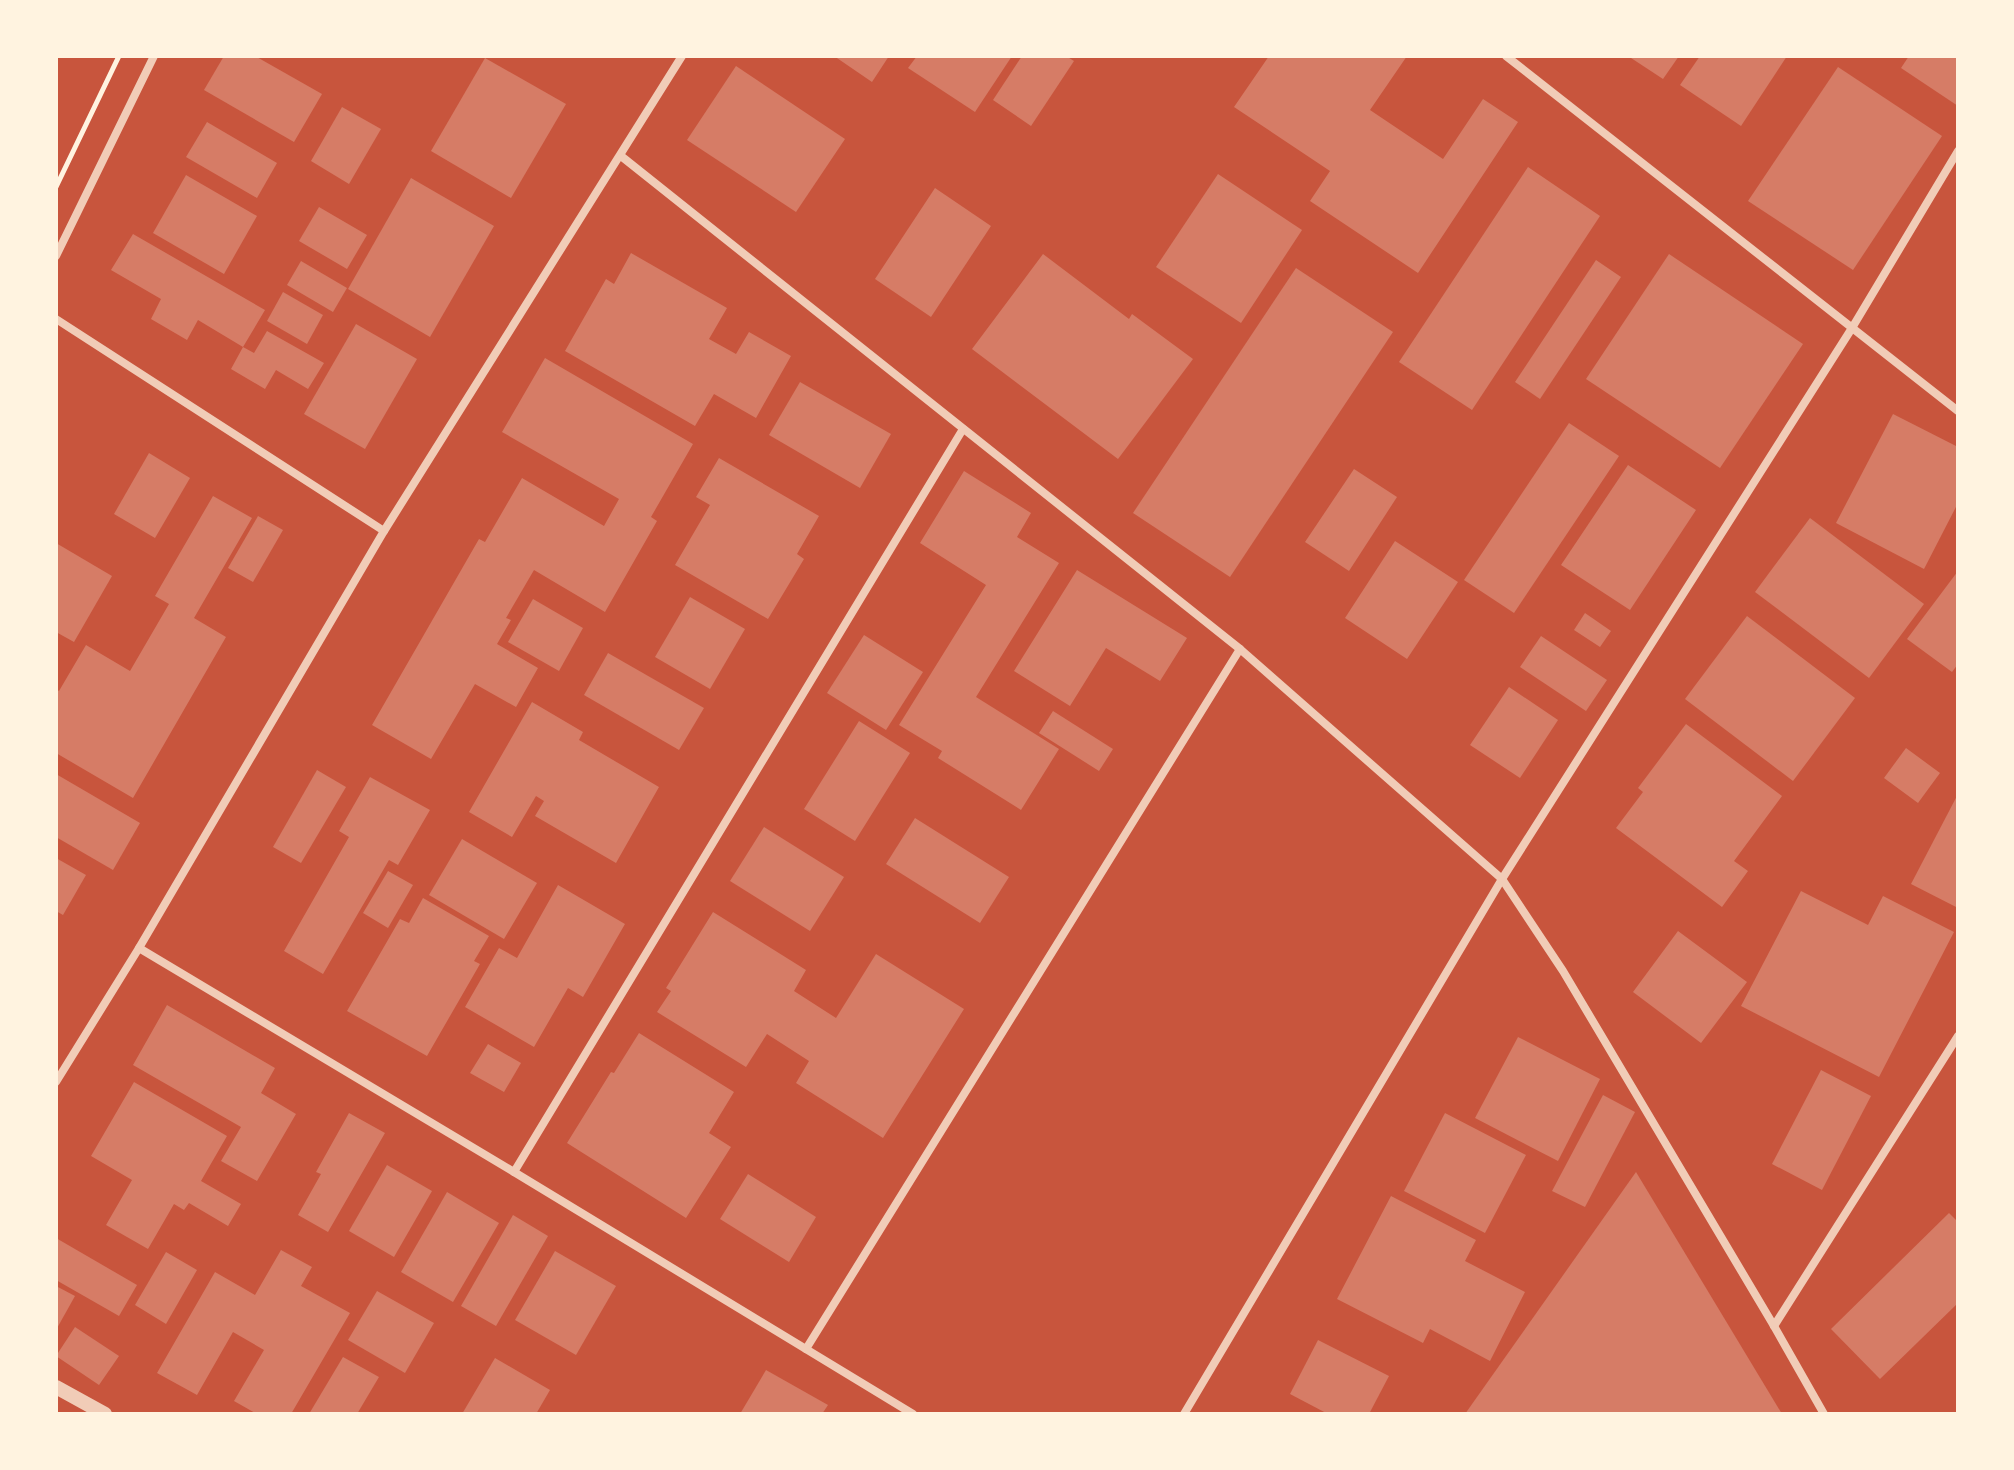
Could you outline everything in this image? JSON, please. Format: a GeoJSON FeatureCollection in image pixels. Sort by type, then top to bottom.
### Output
{"type":"FeatureCollection","features":[{"type":"Feature","properties":{"kind":"street"},"geometry":{"type":"LineString","coordinates":[[56,256],[154,56]]}},
{"type":"Feature","properties":{"kind":"street"},"geometry":{"type":"LineString","coordinates":[[56,1082],[139,948],[384,531],[682,56]]}},
{"type":"Feature","properties":{"kind":"street"},"geometry":{"type":"LineString","coordinates":[[1506,56],[1958,411]]}},
{"type":"Feature","properties":{"kind":"street"},"geometry":{"type":"LineString","coordinates":[[1184,1414],[1502,879],[1852,328],[1958,151]]}},
{"type":"Feature","properties":{"kind":"street"},"geometry":{"type":"LineString","coordinates":[[621,156],[1240,649],[1502,879],[1563,971],[1824,1414]]}},
{"type":"Feature","properties":{"kind":"street"},"geometry":{"type":"LineString","coordinates":[[56,319],[384,531]]}},
{"type":"Feature","properties":{"kind":"street"},"geometry":{"type":"LineString","coordinates":[[514,1172],[963,429]]}},
{"type":"Feature","properties":{"kind":"street"},"geometry":{"type":"LineString","coordinates":[[806,1349],[1240,649]]}},
{"type":"Feature","properties":{"kind":"street"},"geometry":{"type":"LineString","coordinates":[[139,948],[913,1414]]}},
{"type":"Feature","properties":{"kind":"street"},"geometry":{"type":"LineString","coordinates":[[1774,1326],[1958,1036]]}},
{"type":"Feature","properties":{"kind":"street"},"geometry":{"type":"LineString","coordinates":[[56,1387],[105,1414]]}},
{"type":"Feature","properties":{"kind":"path"},"geometry":{"type":"LineString","coordinates":[[56,187],[119,56]]}},
{"type":"Feature","properties":{"kind":"building"},"geometry":{"type":"Polygon","coordinates":[[[224,56],[255,56],[322,94],[294,142],[204,90],[224,56]]]}},
{"type":"Feature","properties":{"kind":"building"},"geometry":{"type":"Polygon","coordinates":[[[834,56],[889,56],[872,82],[834,56]]]}},
{"type":"Feature","properties":{"kind":"building"},"geometry":{"type":"Polygon","coordinates":[[[917,56],[1012,56],[975,112],[908,68],[917,56]]]}},
{"type":"Feature","properties":{"kind":"building"},"geometry":{"type":"Polygon","coordinates":[[[1022,56],[1066,56],[1074,61],[1031,126],[993,100],[1022,56]]]}},
{"type":"Feature","properties":{"kind":"building"},"geometry":{"type":"Polygon","coordinates":[[[1269,56],[1407,56],[1370,110],[1443,159],[1483,99],[1518,122],[1418,273],[1310,201],[1330,171],[1234,107],[1269,56]]]}},
{"type":"Feature","properties":{"kind":"building"},"geometry":{"type":"Polygon","coordinates":[[[1628,56],[1679,56],[1663,79],[1628,56]]]}},
{"type":"Feature","properties":{"kind":"building"},"geometry":{"type":"Polygon","coordinates":[[[1700,56],[1787,56],[1741,126],[1680,85],[1700,56]]]}},
{"type":"Feature","properties":{"kind":"building"},"geometry":{"type":"Polygon","coordinates":[[[1909,56],[1958,56],[1958,106],[1901,68],[1909,56]]]}},
{"type":"Feature","properties":{"kind":"building"},"geometry":{"type":"Polygon","coordinates":[[[485,58],[566,104],[511,198],[431,151],[485,58]]]}},
{"type":"Feature","properties":{"kind":"building"},"geometry":{"type":"Polygon","coordinates":[[[736,66],[845,139],[796,212],[687,140],[736,66]]]}},
{"type":"Feature","properties":{"kind":"building"},"geometry":{"type":"Polygon","coordinates":[[[1838,67],[1942,136],[1853,270],[1748,201],[1838,67]]]}},
{"type":"Feature","properties":{"kind":"building"},"geometry":{"type":"Polygon","coordinates":[[[342,107],[381,129],[349,184],[311,161],[342,107]]]}},
{"type":"Feature","properties":{"kind":"building"},"geometry":{"type":"Polygon","coordinates":[[[207,122],[277,163],[257,198],[186,157],[207,122]]]}},
{"type":"Feature","properties":{"kind":"building"},"geometry":{"type":"Polygon","coordinates":[[[1528,167],[1600,216],[1472,410],[1399,362],[1528,167]]]}},
{"type":"Feature","properties":{"kind":"building"},"geometry":{"type":"Polygon","coordinates":[[[1218,174],[1302,230],[1241,323],[1156,267],[1218,174]]]}},
{"type":"Feature","properties":{"kind":"building"},"geometry":{"type":"Polygon","coordinates":[[[186,175],[257,216],[224,274],[153,233],[186,175]]]}},
{"type":"Feature","properties":{"kind":"building"},"geometry":{"type":"Polygon","coordinates":[[[411,178],[494,226],[430,337],[348,289],[411,178]]]}},
{"type":"Feature","properties":{"kind":"building"},"geometry":{"type":"Polygon","coordinates":[[[935,188],[991,226],[931,317],[875,279],[935,188]]]}},
{"type":"Feature","properties":{"kind":"building"},"geometry":{"type":"Polygon","coordinates":[[[319,207],[367,235],[347,269],[299,241],[319,207]]]}},
{"type":"Feature","properties":{"kind":"building"},"geometry":{"type":"Polygon","coordinates":[[[133,234],[265,310],[243,347],[198,320],[187,340],[151,319],[161,299],[111,270],[133,234]]]}},
{"type":"Feature","properties":{"kind":"building"},"geometry":{"type":"Polygon","coordinates":[[[631,253],[727,308],[709,339],[736,354],[749,332],[791,356],[756,418],[714,394],[695,426],[565,351],[606,279],[614,284],[631,253]]]}},
{"type":"Feature","properties":{"kind":"building"},"geometry":{"type":"Polygon","coordinates":[[[1043,254],[1129,319],[1132,314],[1193,359],[1118,459],[972,349],[1043,254]]]}},
{"type":"Feature","properties":{"kind":"building"},"geometry":{"type":"Polygon","coordinates":[[[1669,254],[1803,344],[1720,468],[1586,379],[1669,254]]]}},
{"type":"Feature","properties":{"kind":"building"},"geometry":{"type":"Polygon","coordinates":[[[1596,260],[1621,277],[1540,399],[1515,382],[1596,260]]]}},
{"type":"Feature","properties":{"kind":"building"},"geometry":{"type":"Polygon","coordinates":[[[301,261],[347,288],[333,312],[287,285],[301,261]]]}},
{"type":"Feature","properties":{"kind":"building"},"geometry":{"type":"Polygon","coordinates":[[[1296,268],[1393,332],[1230,577],[1133,513],[1296,268]]]}},
{"type":"Feature","properties":{"kind":"building"},"geometry":{"type":"Polygon","coordinates":[[[283,292],[323,315],[307,344],[267,321],[283,292]]]}},
{"type":"Feature","properties":{"kind":"building"},"geometry":{"type":"Polygon","coordinates":[[[356,324],[417,359],[365,449],[304,414],[356,324]]]}},
{"type":"Feature","properties":{"kind":"building"},"geometry":{"type":"Polygon","coordinates":[[[267,331],[324,363],[308,389],[276,370],[265,389],[231,369],[243,347],[254,353],[267,331]]]}},
{"type":"Feature","properties":{"kind":"building"},"geometry":{"type":"Polygon","coordinates":[[[545,358],[693,444],[651,517],[657,521],[605,612],[534,570],[506,618],[511,620],[497,644],[538,668],[516,707],[475,684],[431,759],[372,725],[479,539],[485,542],[522,478],[604,526],[619,499],[502,432],[545,358]]]}},
{"type":"Feature","properties":{"kind":"building"},"geometry":{"type":"Polygon","coordinates":[[[800,382],[891,434],[860,488],[769,435],[800,382]]]}},
{"type":"Feature","properties":{"kind":"building"},"geometry":{"type":"Polygon","coordinates":[[[1893,414],[1958,447],[1958,503],[1924,569],[1836,523],[1893,414]]]}},
{"type":"Feature","properties":{"kind":"building"},"geometry":{"type":"Polygon","coordinates":[[[1569,423],[1619,456],[1514,613],[1464,580],[1569,423]]]}},
{"type":"Feature","properties":{"kind":"building"},"geometry":{"type":"Polygon","coordinates":[[[149,453],[190,478],[155,538],[114,514],[149,453]]]}},
{"type":"Feature","properties":{"kind":"building"},"geometry":{"type":"Polygon","coordinates":[[[719,458],[819,516],[797,554],[804,559],[768,619],[675,565],[710,505],[696,497],[719,458]]]}},
{"type":"Feature","properties":{"kind":"building"},"geometry":{"type":"Polygon","coordinates":[[[1628,465],[1696,510],[1630,610],[1561,565],[1628,465]]]}},
{"type":"Feature","properties":{"kind":"building"},"geometry":{"type":"Polygon","coordinates":[[[1354,469],[1397,497],[1349,571],[1305,542],[1354,469]]]}},
{"type":"Feature","properties":{"kind":"building"},"geometry":{"type":"Polygon","coordinates":[[[964,471],[1031,513],[1017,537],[1059,563],[976,697],[1059,749],[1021,810],[938,758],[942,751],[899,725],[986,585],[920,543],[964,471]]]}},
{"type":"Feature","properties":{"kind":"building"},"geometry":{"type":"Polygon","coordinates":[[[213,496],[252,518],[194,618],[226,637],[133,798],[56,753],[56,689],[59,691],[86,645],[130,671],[169,604],[155,596],[213,496]]]}},
{"type":"Feature","properties":{"kind":"building"},"geometry":{"type":"Polygon","coordinates":[[[258,516],[283,530],[253,582],[228,568],[258,516]]]}},
{"type":"Feature","properties":{"kind":"building"},"geometry":{"type":"Polygon","coordinates":[[[1810,518],[1924,604],[1869,678],[1755,592],[1810,518]]]}},
{"type":"Feature","properties":{"kind":"building"},"geometry":{"type":"Polygon","coordinates":[[[1395,541],[1458,582],[1407,659],[1345,618],[1395,541]]]}},
{"type":"Feature","properties":{"kind":"building"},"geometry":{"type":"Polygon","coordinates":[[[56,543],[112,576],[74,642],[56,632],[56,543]]]}},
{"type":"Feature","properties":{"kind":"building"},"geometry":{"type":"Polygon","coordinates":[[[1077,570],[1187,638],[1160,681],[1106,648],[1070,706],[1014,671],[1077,570]]]}},
{"type":"Feature","properties":{"kind":"building"},"geometry":{"type":"Polygon","coordinates":[[[1958,571],[1958,664],[1952,672],[1907,639],[1958,571]]]}},
{"type":"Feature","properties":{"kind":"building"},"geometry":{"type":"Polygon","coordinates":[[[690,597],[745,629],[710,689],[655,657],[690,597]]]}},
{"type":"Feature","properties":{"kind":"building"},"geometry":{"type":"Polygon","coordinates":[[[533,599],[583,628],[559,671],[508,642],[533,599]]]}},
{"type":"Feature","properties":{"kind":"building"},"geometry":{"type":"Polygon","coordinates":[[[1585,613],[1611,631],[1600,647],[1574,630],[1585,613]]]}},
{"type":"Feature","properties":{"kind":"building"},"geometry":{"type":"Polygon","coordinates":[[[1747,616],[1855,698],[1793,781],[1685,699],[1747,616]]]}},
{"type":"Feature","properties":{"kind":"building"},"geometry":{"type":"Polygon","coordinates":[[[864,635],[923,672],[886,730],[827,693],[864,635]]]}},
{"type":"Feature","properties":{"kind":"building"},"geometry":{"type":"Polygon","coordinates":[[[1541,636],[1607,680],[1586,711],[1520,667],[1541,636]]]}},
{"type":"Feature","properties":{"kind":"building"},"geometry":{"type":"Polygon","coordinates":[[[608,653],[704,708],[679,750],[584,695],[608,653]]]}},
{"type":"Feature","properties":{"kind":"building"},"geometry":{"type":"Polygon","coordinates":[[[1509,687],[1558,720],[1520,778],[1470,745],[1509,687]]]}},
{"type":"Feature","properties":{"kind":"building"},"geometry":{"type":"Polygon","coordinates":[[[532,702],[583,732],[579,740],[659,787],[616,863],[535,816],[544,801],[536,796],[512,837],[469,812],[532,702]]]}},
{"type":"Feature","properties":{"kind":"building"},"geometry":{"type":"Polygon","coordinates":[[[1053,711],[1113,749],[1099,771],[1039,733],[1053,711]]]}},
{"type":"Feature","properties":{"kind":"building"},"geometry":{"type":"Polygon","coordinates":[[[859,721],[910,753],[855,841],[804,809],[859,721]]]}},
{"type":"Feature","properties":{"kind":"building"},"geometry":{"type":"Polygon","coordinates":[[[1686,724],[1782,796],[1734,861],[1748,871],[1722,907],[1616,828],[1643,792],[1638,788],[1686,724]]]}},
{"type":"Feature","properties":{"kind":"building"},"geometry":{"type":"Polygon","coordinates":[[[1906,748],[1940,773],[1918,803],[1884,778],[1906,748]]]}},
{"type":"Feature","properties":{"kind":"building"},"geometry":{"type":"Polygon","coordinates":[[[317,770],[346,787],[301,863],[273,847],[317,770]]]}},
{"type":"Feature","properties":{"kind":"building"},"geometry":{"type":"Polygon","coordinates":[[[56,774],[140,823],[113,870],[56,837],[56,774]]]}},
{"type":"Feature","properties":{"kind":"building"},"geometry":{"type":"Polygon","coordinates":[[[370,777],[430,810],[398,865],[389,860],[323,974],[284,951],[349,837],[339,831],[370,777]]]}},
{"type":"Feature","properties":{"kind":"building"},"geometry":{"type":"Polygon","coordinates":[[[1958,794],[1958,908],[1911,884],[1958,794]]]}},
{"type":"Feature","properties":{"kind":"building"},"geometry":{"type":"Polygon","coordinates":[[[915,818],[1009,877],[980,923],[886,864],[915,818]]]}},
{"type":"Feature","properties":{"kind":"building"},"geometry":{"type":"Polygon","coordinates":[[[764,827],[844,877],[810,931],[730,881],[764,827]]]}},
{"type":"Feature","properties":{"kind":"building"},"geometry":{"type":"Polygon","coordinates":[[[462,839],[537,883],[504,939],[429,895],[462,839]]]}},
{"type":"Feature","properties":{"kind":"building"},"geometry":{"type":"Polygon","coordinates":[[[56,858],[86,875],[63,915],[56,911],[56,858]]]}},
{"type":"Feature","properties":{"kind":"building"},"geometry":{"type":"Polygon","coordinates":[[[388,871],[413,885],[388,928],[363,913],[388,871]]]}},
{"type":"Feature","properties":{"kind":"building"},"geometry":{"type":"Polygon","coordinates":[[[558,885],[625,924],[583,997],[568,988],[534,1047],[465,1007],[499,948],[517,958],[558,885]]]}},
{"type":"Feature","properties":{"kind":"building"},"geometry":{"type":"Polygon","coordinates":[[[1801,891],[1868,925],[1883,896],[1954,932],[1879,1077],[1741,1006],[1801,891]]]}},
{"type":"Feature","properties":{"kind":"building"},"geometry":{"type":"Polygon","coordinates":[[[423,898],[489,936],[474,961],[480,964],[427,1056],[347,1011],[400,919],[409,923],[423,898]]]}},
{"type":"Feature","properties":{"kind":"building"},"geometry":{"type":"Polygon","coordinates":[[[713,912],[806,970],[794,991],[836,1018],[876,954],[964,1009],[883,1138],[796,1083],[809,1061],[767,1034],[746,1067],[657,1012],[671,991],[666,988],[713,912]]]}},
{"type":"Feature","properties":{"kind":"building"},"geometry":{"type":"Polygon","coordinates":[[[1678,931],[1747,982],[1701,1043],[1633,992],[1678,931]]]}},
{"type":"Feature","properties":{"kind":"building"},"geometry":{"type":"Polygon","coordinates":[[[167,1005],[275,1068],[261,1093],[296,1114],[257,1181],[221,1161],[241,1127],[133,1065],[167,1005]]]}},
{"type":"Feature","properties":{"kind":"building"},"geometry":{"type":"Polygon","coordinates":[[[639,1033],[734,1092],[709,1133],[731,1147],[686,1218],[567,1143],[639,1033]]]}},
{"type":"Feature","properties":{"kind":"building"},"geometry":{"type":"Polygon","coordinates":[[[1518,1037],[1600,1079],[1558,1161],[1475,1118],[1518,1037]]]}},
{"type":"Feature","properties":{"kind":"building"},"geometry":{"type":"Polygon","coordinates":[[[488,1044],[521,1063],[504,1092],[470,1073],[488,1044]]]}},
{"type":"Feature","properties":{"kind":"building"},"geometry":{"type":"Polygon","coordinates":[[[1821,1070],[1871,1096],[1822,1190],[1772,1164],[1821,1070]]]}},
{"type":"Feature","properties":{"kind":"building"},"geometry":{"type":"Polygon","coordinates":[[[134,1082],[227,1136],[201,1181],[241,1204],[228,1226],[189,1203],[184,1210],[174,1204],[148,1249],[106,1225],[132,1180],[91,1156],[134,1082]]]}},
{"type":"Feature","properties":{"kind":"building"},"geometry":{"type":"Polygon","coordinates":[[[1603,1095],[1635,1112],[1585,1207],[1552,1191],[1603,1095]]]}},
{"type":"Feature","properties":{"kind":"building"},"geometry":{"type":"Polygon","coordinates":[[[349,1113],[385,1133],[328,1232],[298,1215],[321,1174],[316,1172],[349,1113]]]}},
{"type":"Feature","properties":{"kind":"building"},"geometry":{"type":"Polygon","coordinates":[[[1445,1113],[1526,1155],[1485,1233],[1404,1191],[1445,1113]]]}},
{"type":"Feature","properties":{"kind":"building"},"geometry":{"type":"Polygon","coordinates":[[[387,1165],[432,1191],[394,1257],[349,1231],[387,1165]]]}},
{"type":"Feature","properties":{"kind":"building"},"geometry":{"type":"Polygon","coordinates":[[[1636,1172],[1782,1414],[1465,1414],[1636,1172]]]}},
{"type":"Feature","properties":{"kind":"building"},"geometry":{"type":"Polygon","coordinates":[[[748,1174],[816,1217],[789,1262],[720,1219],[748,1174]]]}},
{"type":"Feature","properties":{"kind":"building"},"geometry":{"type":"Polygon","coordinates":[[[447,1192],[499,1223],[453,1302],[401,1272],[447,1192]]]}},
{"type":"Feature","properties":{"kind":"building"},"geometry":{"type":"Polygon","coordinates":[[[1391,1196],[1476,1240],[1465,1261],[1525,1292],[1490,1361],[1430,1329],[1423,1343],[1337,1299],[1391,1196]]]}},
{"type":"Feature","properties":{"kind":"building"},"geometry":{"type":"Polygon","coordinates":[[[1949,1213],[1958,1222],[1958,1303],[1880,1379],[1831,1329],[1949,1213]]]}},
{"type":"Feature","properties":{"kind":"building"},"geometry":{"type":"Polygon","coordinates":[[[513,1215],[548,1236],[496,1326],[461,1306],[513,1215]]]}},
{"type":"Feature","properties":{"kind":"building"},"geometry":{"type":"Polygon","coordinates":[[[56,1238],[137,1285],[119,1316],[56,1280],[56,1238]]]}},
{"type":"Feature","properties":{"kind":"building"},"geometry":{"type":"Polygon","coordinates":[[[281,1250],[312,1267],[301,1286],[350,1313],[291,1414],[257,1414],[234,1401],[264,1350],[233,1332],[197,1395],[157,1373],[215,1272],[255,1295],[281,1250]]]}},
{"type":"Feature","properties":{"kind":"building"},"geometry":{"type":"Polygon","coordinates":[[[555,1251],[616,1286],[576,1355],[515,1320],[555,1251]]]}},
{"type":"Feature","properties":{"kind":"building"},"geometry":{"type":"Polygon","coordinates":[[[166,1252],[197,1270],[166,1324],[135,1305],[166,1252]]]}},
{"type":"Feature","properties":{"kind":"building"},"geometry":{"type":"Polygon","coordinates":[[[56,1286],[75,1296],[56,1330],[56,1286]]]}},
{"type":"Feature","properties":{"kind":"building"},"geometry":{"type":"Polygon","coordinates":[[[377,1291],[434,1323],[405,1373],[348,1340],[377,1291]]]}},
{"type":"Feature","properties":{"kind":"building"},"geometry":{"type":"Polygon","coordinates":[[[75,1327],[119,1356],[99,1385],[56,1356],[75,1327]]]}},
{"type":"Feature","properties":{"kind":"building"},"geometry":{"type":"Polygon","coordinates":[[[1318,1340],[1389,1376],[1369,1414],[1328,1414],[1290,1394],[1318,1340]]]}},
{"type":"Feature","properties":{"kind":"building"},"geometry":{"type":"Polygon","coordinates":[[[343,1357],[379,1377],[357,1414],[309,1414],[343,1357]]]}},
{"type":"Feature","properties":{"kind":"building"},"geometry":{"type":"Polygon","coordinates":[[[495,1358],[550,1390],[536,1414],[462,1414],[495,1358]]]}},
{"type":"Feature","properties":{"kind":"building"},"geometry":{"type":"Polygon","coordinates":[[[766,1370],[828,1405],[822,1414],[740,1414],[766,1370]]]}}]}
